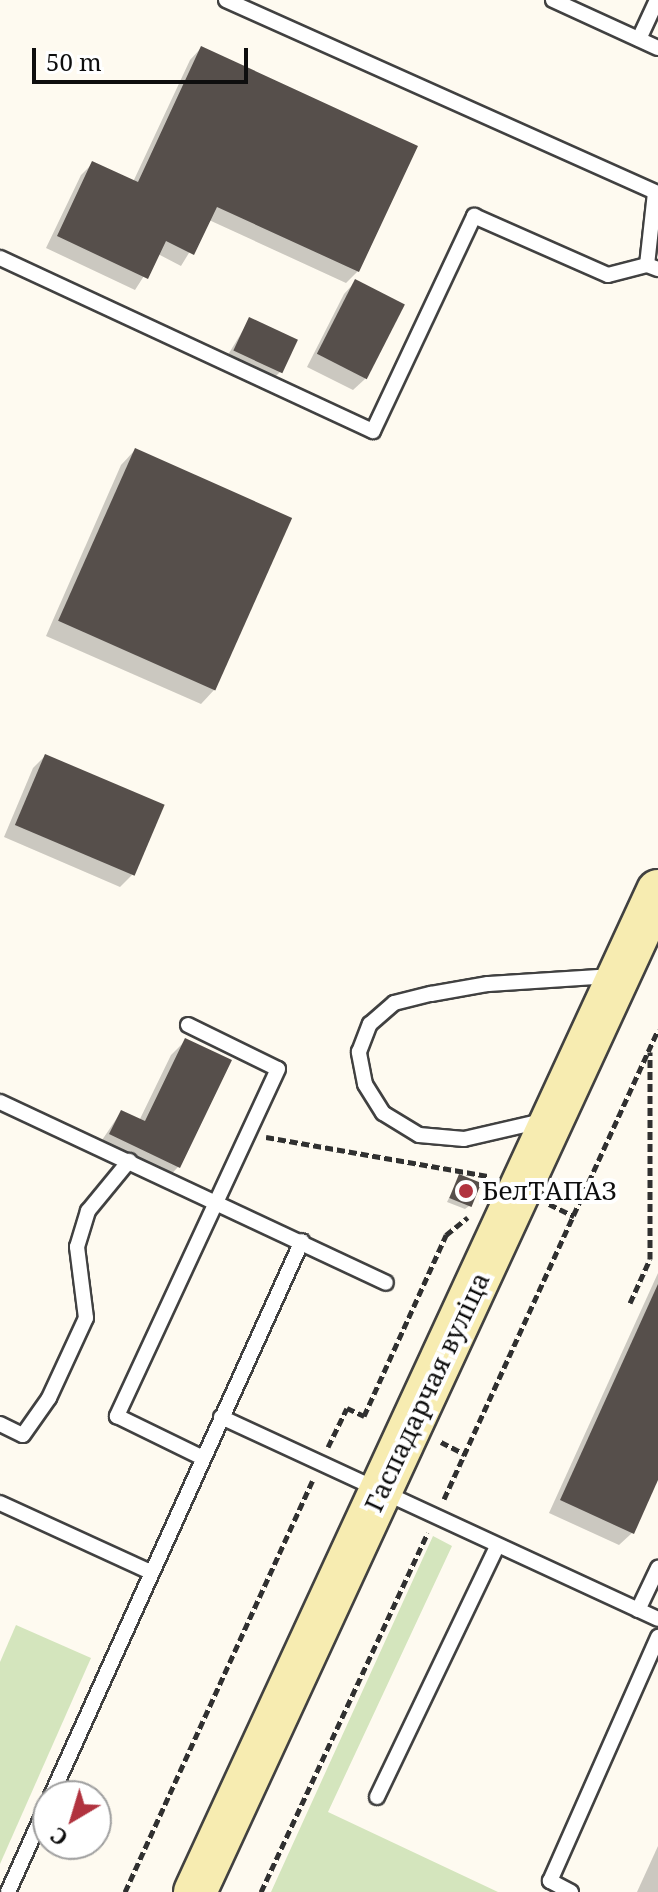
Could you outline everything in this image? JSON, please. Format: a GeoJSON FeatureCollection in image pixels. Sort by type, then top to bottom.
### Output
{"type":"FeatureCollection","features":[{"type":"Feature","properties":{"kind":"street","name":"Гаспадарчая вуліца"},"geometry":{"type":"LineString","coordinates":[[195,1892],[658,891]]}},
{"type":"Feature","properties":{"kind":"lane"},"geometry":{"type":"LineString","coordinates":[[0,258],[373,431],[474,216],[608,275],[653,267],[656,193],[226,0]]}},
{"type":"Feature","properties":{"kind":"lane"},"geometry":{"type":"LineString","coordinates":[[553,0],[658,48]]}},
{"type":"Feature","properties":{"kind":"lane"},"geometry":{"type":"LineString","coordinates":[[639,39],[657,0]]}},
{"type":"Feature","properties":{"kind":"lane"},"geometry":{"type":"LineString","coordinates":[[555,1116],[512,1131],[464,1139],[419,1135],[383,1113],[365,1084],[359,1052],[370,1024],[394,1003],[431,994],[488,984],[619,976]]}},
{"type":"Feature","properties":{"kind":"lane"},"geometry":{"type":"LineString","coordinates":[[188,1025],[278,1069],[219,1203],[117,1416],[203,1458]]}},
{"type":"Feature","properties":{"kind":"lane"},"geometry":{"type":"LineString","coordinates":[[0,1102],[386,1283]]}},
{"type":"Feature","properties":{"kind":"lane"},"geometry":{"type":"LineString","coordinates":[[0,1424],[23,1435],[49,1398],[86,1318],[77,1247],[88,1211],[129,1161]]}},
{"type":"Feature","properties":{"kind":"lane"},"geometry":{"type":"LineString","coordinates":[[58,1780],[302,1241]]}},
{"type":"Feature","properties":{"kind":"lane"},"geometry":{"type":"LineString","coordinates":[[221,1417],[658,1619]]}},
{"type":"Feature","properties":{"kind":"lane"},"geometry":{"type":"LineString","coordinates":[[0,1503],[151,1572]]}},
{"type":"Feature","properties":{"kind":"lane"},"geometry":{"type":"LineString","coordinates":[[377,1797],[497,1546]]}},
{"type":"Feature","properties":{"kind":"lane"},"geometry":{"type":"LineString","coordinates":[[638,1610],[658,1568]]}},
{"type":"Feature","properties":{"kind":"lane"},"geometry":{"type":"LineString","coordinates":[[571,1892],[550,1881],[658,1637]]}},
{"type":"Feature","properties":{"kind":"lane"},"geometry":{"type":"LineString","coordinates":[[8,1892],[32,1839]]}},
{"type":"Feature","properties":{"kind":"path"},"geometry":{"type":"LineString","coordinates":[[261,1892],[658,1031]]}},
{"type":"Feature","properties":{"kind":"path"},"geometry":{"type":"LineString","coordinates":[[630,1303],[650,1259],[650,1047]]}},
{"type":"Feature","properties":{"kind":"path"},"geometry":{"type":"LineString","coordinates":[[249,1135],[490,1176],[486,1187]]}},
{"type":"Feature","properties":{"kind":"path"},"geometry":{"type":"LineString","coordinates":[[546,1203],[574,1216]]}},
{"type":"Feature","properties":{"kind":"path"},"geometry":{"type":"LineString","coordinates":[[125,1892],[347,1408],[364,1416],[446,1235],[477,1210]]}},
{"type":"Feature","properties":{"kind":"green space"},"geometry":{"type":"Polygon","coordinates":[[[433,1536],[452,1546],[328,1812],[498,1892],[271,1892],[433,1536]]]}},
{"type":"Feature","properties":{"kind":"green space"},"geometry":{"type":"Polygon","coordinates":[[[16,1625],[91,1658],[37,1780],[32,1780],[32,1792],[0,1864],[0,1662],[16,1625]]]}},
{"type":"Feature","properties":{"kind":"building"},"geometry":{"type":"Polygon","coordinates":[[[201,46],[418,146],[359,272],[217,207],[194,255],[166,241],[148,279],[57,236],[92,161],[138,182],[201,46]]]}},
{"type":"Feature","properties":{"kind":"building"},"geometry":{"type":"Polygon","coordinates":[[[355,279],[405,304],[367,379],[317,354],[355,279]]]}},
{"type":"Feature","properties":{"kind":"building"},"geometry":{"type":"Polygon","coordinates":[[[249,317],[298,340],[282,373],[233,351],[249,317]]]}},
{"type":"Feature","properties":{"kind":"building"},"geometry":{"type":"Polygon","coordinates":[[[135,448],[292,518],[215,691],[58,621],[135,448]]]}},
{"type":"Feature","properties":{"kind":"building"},"geometry":{"type":"Polygon","coordinates":[[[45,754],[165,805],[135,876],[15,825],[45,754]]]}},
{"type":"Feature","properties":{"kind":"building"},"geometry":{"type":"Polygon","coordinates":[[[185,1038],[232,1060],[180,1168],[109,1134],[121,1110],[145,1121],[185,1038]]]}},
{"type":"Feature","properties":{"kind":"building"},"geometry":{"type":"Polygon","coordinates":[[[459,1174],[481,1183],[472,1207],[449,1198],[459,1174]]]}},
{"type":"Feature","properties":{"kind":"building"},"geometry":{"type":"Polygon","coordinates":[[[658,1284],[658,1480],[634,1534],[560,1500],[658,1284]]]}},
{"type":"Feature","properties":{"kind":"place","name":"БелТАПАЗ"},"geometry":{"type":"Point","coordinates":[466,1191]}}]}
